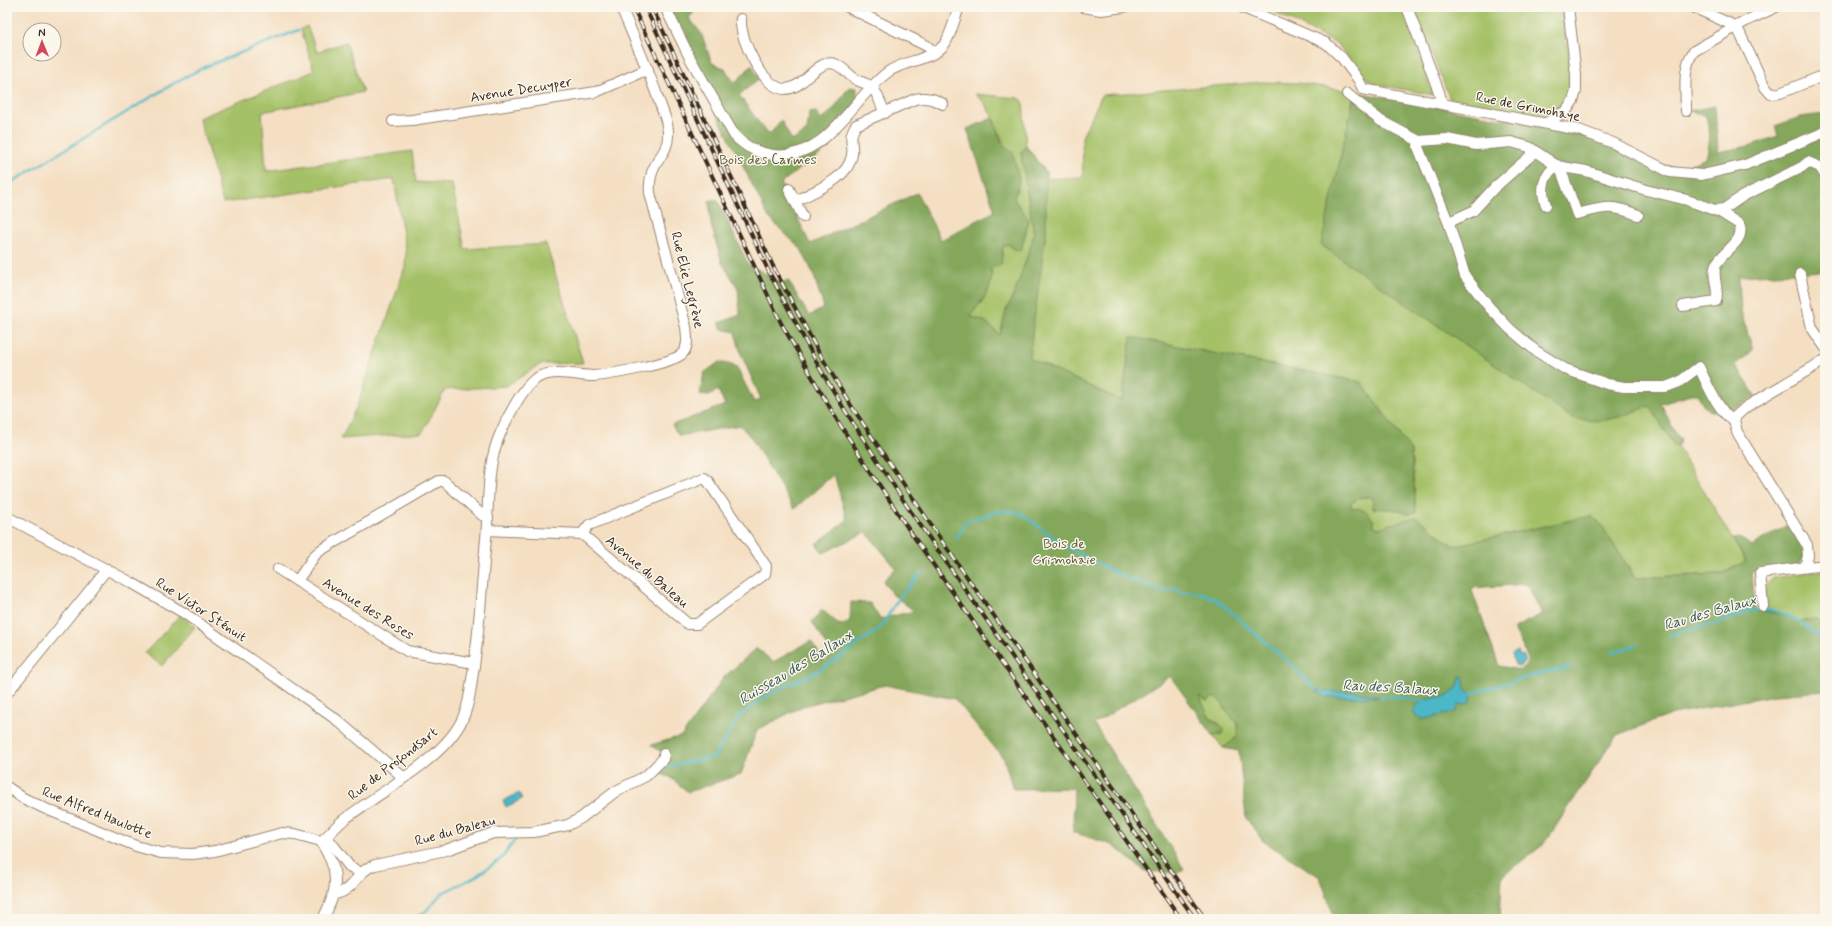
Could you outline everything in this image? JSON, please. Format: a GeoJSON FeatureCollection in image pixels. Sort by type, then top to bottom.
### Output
{"type":"FeatureCollection","features":[{"type":"Feature","properties":{"kind":"street","name":"Rue Elie Legrève"},"geometry":{"type":"LineString","coordinates":[[484,556],[494,449],[508,418],[534,381],[548,374],[594,376],[612,374],[675,359],[682,354],[686,348],[686,327],[650,193],[650,174],[669,138],[668,126],[648,69],[621,7]]}},
{"type":"Feature","properties":{"kind":"street"},"geometry":{"type":"LineString","coordinates":[[665,7],[727,126],[741,144],[752,150],[778,156],[806,149],[830,133],[872,87],[888,72],[935,53],[945,44],[959,7]]}},
{"type":"Feature","properties":{"kind":"street"},"geometry":{"type":"LineString","coordinates":[[848,7],[927,46],[935,53]]}},
{"type":"Feature","properties":{"kind":"street"},"geometry":{"type":"LineString","coordinates":[[1084,7],[1101,10],[1124,7]]}},
{"type":"Feature","properties":{"kind":"street","name":"Rue de Grimohaye"},"geometry":{"type":"LineString","coordinates":[[1241,7],[1326,44],[1342,58],[1363,88],[1568,127],[1613,143],[1670,172],[1702,175],[1745,164],[1825,132]]}},
{"type":"Feature","properties":{"kind":"street"},"geometry":{"type":"LineString","coordinates":[[1407,7],[1439,92],[1442,104]]}},
{"type":"Feature","properties":{"kind":"street"},"geometry":{"type":"LineString","coordinates":[[1546,123],[1566,111],[1573,101],[1577,84],[1568,7]]}},
{"type":"Feature","properties":{"kind":"street"},"geometry":{"type":"LineString","coordinates":[[1693,7],[1737,27],[1765,87],[1771,94],[1780,93],[1825,75]]}},
{"type":"Feature","properties":{"kind":"street"},"geometry":{"type":"LineString","coordinates":[[1686,110],[1686,69],[1689,57],[1694,51],[1776,7]]}},
{"type":"Feature","properties":{"kind":"street"},"geometry":{"type":"LineString","coordinates":[[742,19],[741,32],[746,47],[762,73],[775,86],[782,89],[791,88],[820,66],[828,63],[836,65],[855,79],[872,87],[885,112]]}},
{"type":"Feature","properties":{"kind":"street","name":"Avenue Decuyper"},"geometry":{"type":"LineString","coordinates":[[393,121],[412,120],[596,92],[648,69]]}},
{"type":"Feature","properties":{"kind":"street"},"geometry":{"type":"LineString","coordinates":[[1347,94],[1382,121],[1419,141],[1448,139],[1476,145],[1519,143],[1536,151],[1557,165],[1586,171],[1646,190],[1687,200],[1714,210],[1739,224],[1741,228],[1740,235],[1736,242],[1716,263],[1715,276],[1718,287],[1716,301],[1683,306]]}},
{"type":"Feature","properties":{"kind":"street"},"geometry":{"type":"LineString","coordinates":[[796,201],[840,176],[848,168],[852,151],[850,134],[856,125],[915,99],[924,97],[935,99],[943,104]]}},
{"type":"Feature","properties":{"kind":"street"},"geometry":{"type":"LineString","coordinates":[[1566,111],[1568,127]]}},
{"type":"Feature","properties":{"kind":"street"},"geometry":{"type":"LineString","coordinates":[[1419,141],[1418,147],[1449,222],[1465,276],[1489,307],[1510,329],[1536,352],[1566,369],[1606,384],[1624,387],[1666,387],[1679,382],[1699,367],[1723,412],[1729,418],[1734,420],[1738,432],[1807,545],[1818,561],[1824,565]]}},
{"type":"Feature","properties":{"kind":"street"},"geometry":{"type":"LineString","coordinates":[[1449,222],[1473,211],[1494,188],[1536,151]]}},
{"type":"Feature","properties":{"kind":"street"},"geometry":{"type":"LineString","coordinates":[[1714,210],[1724,209],[1743,196],[1802,167],[1808,162],[1820,167],[1825,175]]}},
{"type":"Feature","properties":{"kind":"street"},"geometry":{"type":"LineString","coordinates":[[1546,205],[1542,194],[1545,180],[1550,170],[1557,165]]}},
{"type":"Feature","properties":{"kind":"street"},"geometry":{"type":"LineString","coordinates":[[1557,165],[1562,173],[1577,214],[1607,206],[1619,207],[1638,215]]}},
{"type":"Feature","properties":{"kind":"street"},"geometry":{"type":"LineString","coordinates":[[790,189],[803,217]]}},
{"type":"Feature","properties":{"kind":"street"},"geometry":{"type":"LineString","coordinates":[[1800,274],[1812,328],[1825,347]]}},
{"type":"Feature","properties":{"kind":"street"},"geometry":{"type":"LineString","coordinates":[[1734,420],[1736,416],[1746,407],[1825,360]]}},
{"type":"Feature","properties":{"kind":"street","name":"Avenue du Baleau"},"geometry":{"type":"LineString","coordinates":[[704,478],[707,480],[745,535],[766,566],[767,570],[765,574],[696,624],[688,624],[582,534],[589,525],[704,478]]}},
{"type":"Feature","properties":{"kind":"street"},"geometry":{"type":"LineString","coordinates":[[298,581],[317,553],[441,480],[447,483],[482,515],[488,518]]}},
{"type":"Feature","properties":{"kind":"street","name":"Rue Victor Sténuit"},"geometry":{"type":"LineString","coordinates":[[7,517],[107,569],[178,609],[342,724],[404,777]]}},
{"type":"Feature","properties":{"kind":"street"},"geometry":{"type":"LineString","coordinates":[[487,530],[582,534]]}},
{"type":"Feature","properties":{"kind":"street"},"geometry":{"type":"LineString","coordinates":[[1805,567],[1808,556],[1807,545]]}},
{"type":"Feature","properties":{"kind":"street","name":"Rue de Profondsart"},"geometry":{"type":"LineString","coordinates":[[324,839],[343,820],[404,777],[440,749],[458,728],[466,711],[480,624],[484,556]]}},
{"type":"Feature","properties":{"kind":"street"},"geometry":{"type":"LineString","coordinates":[[1762,606],[1760,573],[1824,565]]}},
{"type":"Feature","properties":{"kind":"street"},"geometry":{"type":"LineString","coordinates":[[7,693],[82,597],[107,569]]}},
{"type":"Feature","properties":{"kind":"street","name":"Avenue des Roses"},"geometry":{"type":"LineString","coordinates":[[278,569],[407,651],[474,663]]}},
{"type":"Feature","properties":{"kind":"street","name":"Rue du Baleau"},"geometry":{"type":"LineString","coordinates":[[335,894],[341,893],[351,887],[361,873],[367,868],[375,865],[446,850],[493,833],[534,832],[568,825],[581,818],[616,791],[646,776],[663,760],[664,754]]}},
{"type":"Feature","properties":{"kind":"street","name":"Rue Alfred Haulotte"},"geometry":{"type":"LineString","coordinates":[[7,787],[40,806],[136,846],[161,853],[193,854],[215,851],[282,833],[324,839]]}},
{"type":"Feature","properties":{"kind":"street"},"geometry":{"type":"LineString","coordinates":[[324,839],[349,866],[361,873]]}},
{"type":"Feature","properties":{"kind":"street"},"geometry":{"type":"LineString","coordinates":[[323,919],[335,894],[335,876],[333,865],[324,839]]}},
{"type":"Feature","properties":{"kind":"green space","name":"Bois de Grimohaie"},"geometry":{"type":"Polygon","coordinates":[[[663,7],[698,7],[689,18],[701,33],[712,63],[724,68],[735,83],[752,65],[759,79],[739,95],[763,128],[770,134],[781,120],[792,141],[807,131],[809,113],[816,112],[821,120],[832,111],[849,87],[857,88],[855,105],[850,120],[842,133],[820,154],[781,183],[810,244],[917,193],[941,240],[995,211],[967,129],[993,118],[1003,146],[1013,153],[1019,180],[1014,199],[1029,220],[1021,250],[1016,250],[1008,244],[1003,246],[1001,265],[991,268],[991,282],[989,288],[983,299],[970,316],[986,322],[1000,335],[1006,311],[1017,287],[1034,235],[1021,153],[1026,146],[1046,172],[1046,232],[1029,358],[1122,401],[1131,337],[1361,382],[1411,451],[1416,512],[1408,514],[1400,510],[1372,508],[1373,497],[1361,497],[1351,503],[1351,508],[1364,510],[1367,512],[1372,518],[1374,526],[1378,528],[1416,517],[1453,546],[1591,516],[1600,523],[1635,578],[1721,574],[1746,561],[1733,539],[1741,538],[1751,546],[1790,524],[1805,549],[1804,558],[1799,564],[1752,572],[1755,610],[1787,615],[1800,622],[1817,619],[1825,636],[1825,691],[1775,695],[1673,714],[1617,735],[1544,844],[1502,876],[1500,919],[1335,919],[1320,877],[1263,841],[1246,818],[1239,751],[1223,748],[1236,738],[1238,731],[1237,722],[1229,715],[1222,703],[1214,697],[1207,701],[1199,696],[1209,717],[1223,728],[1222,735],[1213,735],[1170,676],[1094,724],[1184,869],[1177,873],[1145,871],[1112,845],[1073,832],[1074,788],[1013,789],[1004,759],[955,699],[885,685],[803,706],[757,730],[741,774],[688,792],[670,777],[656,773],[670,758],[651,745],[682,736],[724,677],[757,648],[773,662],[811,641],[824,661],[832,653],[812,622],[822,610],[840,625],[850,621],[851,602],[870,603],[880,619],[914,611],[892,594],[883,581],[896,568],[866,532],[823,553],[816,544],[847,520],[834,474],[794,509],[752,439],[740,425],[679,436],[672,425],[725,405],[718,390],[709,395],[700,394],[704,373],[719,362],[736,366],[754,402],[761,399],[741,354],[735,332],[722,329],[719,323],[740,315],[738,288],[722,263],[711,225],[709,201],[717,199],[748,264],[782,283],[788,280],[809,316],[824,308],[813,273],[801,249],[769,218],[663,7]],[[1527,584],[1471,588],[1499,666],[1520,670],[1529,661],[1514,628],[1542,614],[1527,584]]]}},
{"type":"Feature","properties":{"kind":"green space"},"geometry":{"type":"Polygon","coordinates":[[[1253,7],[1403,7],[1433,95],[1375,84],[1367,79],[1337,44],[1267,8],[1262,11],[1253,7]]]}},
{"type":"Feature","properties":{"kind":"green space"},"geometry":{"type":"Polygon","coordinates":[[[1413,7],[1561,7],[1571,74],[1570,90],[1563,105],[1550,114],[1539,116],[1450,99],[1413,7]]]}},
{"type":"Feature","properties":{"kind":"green space"},"geometry":{"type":"Polygon","coordinates":[[[307,26],[317,52],[346,42],[363,92],[262,112],[266,171],[412,151],[416,182],[452,184],[465,249],[546,244],[583,363],[541,364],[506,386],[445,390],[422,433],[341,439],[357,406],[405,267],[406,253],[394,179],[223,203],[199,118],[314,71],[301,29],[307,26]]]}},
{"type":"Feature","properties":{"kind":"green space"},"geometry":{"type":"Polygon","coordinates":[[[1263,82],[1299,83],[1355,92],[1351,106],[1653,405],[1752,572],[1635,578],[1600,523],[1591,516],[1453,546],[1416,517],[1378,528],[1374,526],[1373,519],[1351,509],[1351,503],[1361,497],[1374,497],[1373,508],[1400,510],[1408,514],[1416,512],[1411,451],[1361,382],[1131,337],[1122,401],[1029,358],[1034,268],[1042,259],[1046,232],[1045,179],[1083,177],[1082,137],[1102,95],[1263,82]]]}},
{"type":"Feature","properties":{"kind":"green space"},"geometry":{"type":"Polygon","coordinates":[[[1355,92],[1559,129],[1598,141],[1633,158],[1680,169],[1706,158],[1709,147],[1709,126],[1705,115],[1689,111],[1715,106],[1718,152],[1749,146],[1778,136],[1775,126],[1800,117],[1825,114],[1825,271],[1739,276],[1741,312],[1753,350],[1736,365],[1756,397],[1732,409],[1719,412],[1712,412],[1707,409],[1697,393],[1661,404],[1676,434],[1681,439],[1679,444],[1674,446],[1650,406],[1611,419],[1592,421],[1570,417],[1321,245],[1355,92]]]}},
{"type":"Feature","properties":{"kind":"green space"},"geometry":{"type":"Polygon","coordinates":[[[975,94],[1019,98],[1023,101],[1026,146],[1021,153],[1034,235],[1017,287],[1006,311],[1000,335],[986,322],[970,316],[983,300],[989,289],[991,283],[991,268],[1001,265],[1003,246],[1008,244],[1016,250],[1021,250],[1029,220],[1014,199],[1019,180],[993,118],[984,102],[975,94]]]}},
{"type":"Feature","properties":{"kind":"green space"},"geometry":{"type":"Polygon","coordinates":[[[1825,570],[1825,636],[1817,619],[1800,622],[1787,615],[1766,611],[1765,586],[1773,578],[1825,570]]]}},
{"type":"Feature","properties":{"kind":"green space"},"geometry":{"type":"Polygon","coordinates":[[[180,615],[195,627],[162,666],[145,653],[180,615]]]}},
{"type":"Feature","properties":{"kind":"green space"},"geometry":{"type":"Polygon","coordinates":[[[1199,695],[1207,701],[1214,697],[1222,703],[1233,719],[1238,722],[1239,727],[1236,738],[1223,748],[1213,735],[1222,735],[1221,725],[1209,717],[1199,695]]]}},
{"type":"Feature","properties":{"kind":"water"},"geometry":{"type":"Polygon","coordinates":[[[1518,651],[1520,656],[1523,655],[1526,661],[1519,666],[1515,665],[1512,654],[1518,651]]]}},
{"type":"Feature","properties":{"kind":"water"},"geometry":{"type":"Polygon","coordinates":[[[1461,676],[1463,676],[1465,690],[1471,694],[1471,699],[1468,704],[1459,705],[1456,711],[1452,713],[1424,719],[1415,716],[1414,711],[1417,705],[1422,701],[1447,696],[1452,693],[1458,687],[1461,676]]]}},
{"type":"Feature","properties":{"kind":"water"},"geometry":{"type":"Polygon","coordinates":[[[1315,690],[1333,692],[1354,691],[1383,697],[1326,697],[1315,690]]]}},
{"type":"Feature","properties":{"kind":"water"},"geometry":{"type":"Polygon","coordinates":[[[519,793],[522,799],[506,807],[503,801],[519,793]]]}},
{"type":"Feature","properties":{"kind":"waterway"},"geometry":{"type":"LineString","coordinates":[[7,185],[181,79],[207,66],[299,30]]}},
{"type":"Feature","properties":{"kind":"waterway","name":"Rau des Balaux"},"geometry":{"type":"LineString","coordinates":[[956,539],[967,521],[999,511],[1019,512],[1065,546],[1118,574],[1163,592],[1170,591],[1175,588],[1180,592],[1201,593],[1216,599],[1295,668],[1316,690]]}},
{"type":"Feature","properties":{"kind":"waterway","name":"Ruisseau des Ballaux"},"geometry":{"type":"LineString","coordinates":[[658,769],[714,757],[740,715],[775,691],[818,671],[881,627],[899,598],[922,572]]}},
{"type":"Feature","properties":{"kind":"waterway","name":"Rau des Balaux"},"geometry":{"type":"LineString","coordinates":[[1670,635],[1728,620],[1744,613],[1756,610],[1765,610],[1775,611],[1793,618],[1825,641]]}},
{"type":"Feature","properties":{"kind":"waterway","name":"Rau des Balaux"},"geometry":{"type":"LineString","coordinates":[[1613,652],[1637,645]]}},
{"type":"Feature","properties":{"kind":"waterway","name":"Rau des Balaux"},"geometry":{"type":"LineString","coordinates":[[1467,695],[1530,676],[1570,667]]}},
{"type":"Feature","properties":{"kind":"waterway","name":"Rau des Balaux"},"geometry":{"type":"LineString","coordinates":[[1380,697],[1399,697],[1424,701]]}},
{"type":"Feature","properties":{"kind":"waterway","name":"Ruisseau des Ballaux"},"geometry":{"type":"LineString","coordinates":[[413,919],[425,912],[442,893],[475,877],[502,858],[518,835]]}},
{"type":"Feature","properties":{"kind":"railway"},"geometry":{"type":"LineString","coordinates":[[633,7],[781,323],[837,420],[907,527],[1181,919]]}},
{"type":"Feature","properties":{"kind":"railway"},"geometry":{"type":"LineString","coordinates":[[645,7],[768,270],[819,367],[846,412],[907,506],[1195,919]]}},
{"type":"Feature","properties":{"kind":"railway"},"geometry":{"type":"LineString","coordinates":[[652,7],[773,266],[818,351],[852,407],[935,531],[1205,919]]}},
{"type":"Feature","properties":{"kind":"park label","name":"Bois des Carmes"},"geometry":{"type":"Point","coordinates":[768,160]}}]}
